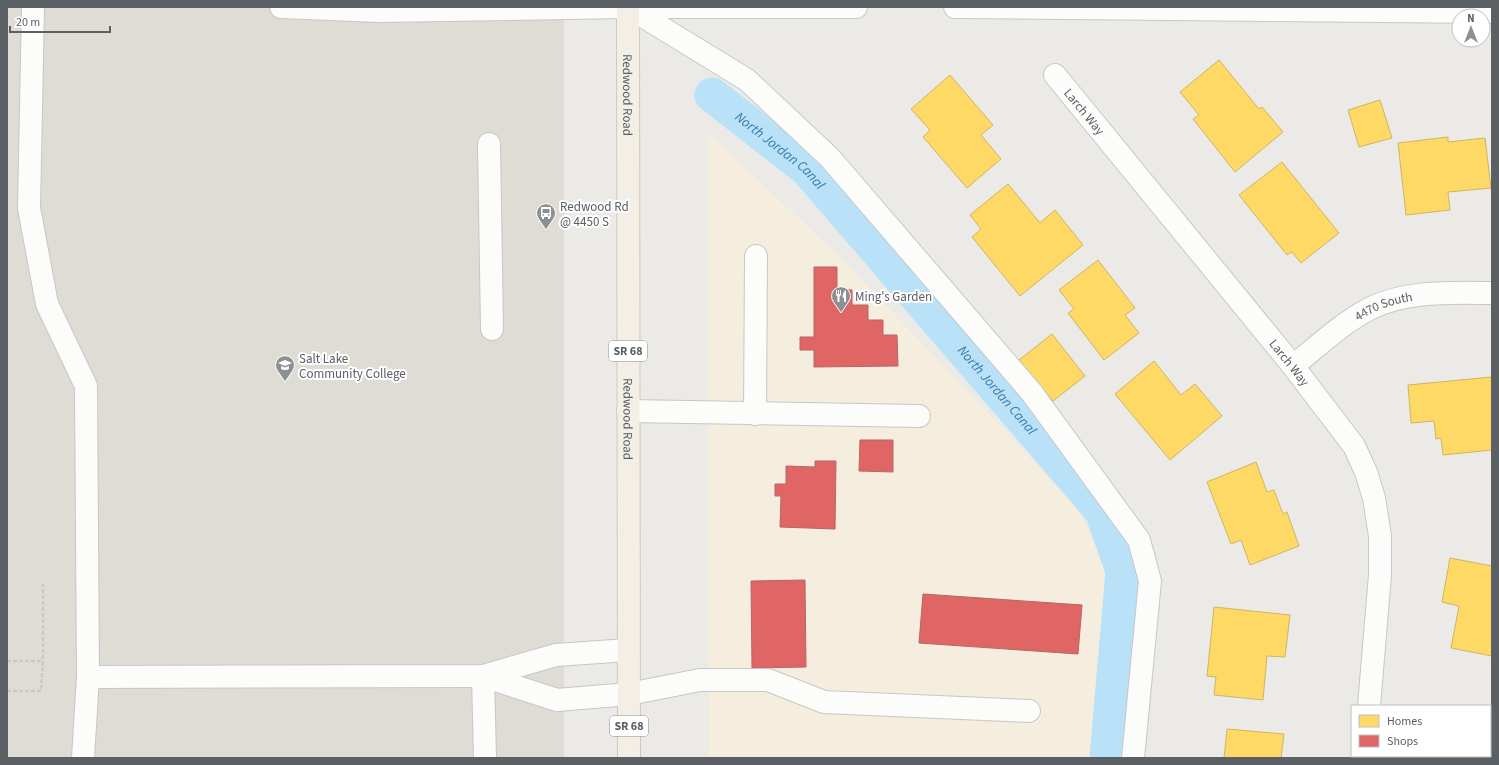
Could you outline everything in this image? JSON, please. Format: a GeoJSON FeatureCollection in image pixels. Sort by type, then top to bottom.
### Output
{"type":"FeatureCollection","features":[{"type":"Feature","properties":{"kind":"main road","name":"Redwood Road"},"geometry":{"type":"LineString","coordinates":[[628,7],[629,758]]}},
{"type":"Feature","properties":{"kind":"street"},"geometry":{"type":"LineString","coordinates":[[33,7],[29,208],[47,304],[86,386],[88,677],[83,758]]}},
{"type":"Feature","properties":{"kind":"street"},"geometry":{"type":"LineString","coordinates":[[281,7],[378,11],[628,7],[856,7]]}},
{"type":"Feature","properties":{"kind":"street"},"geometry":{"type":"LineString","coordinates":[[628,7],[747,80],[830,158],[1032,393],[1139,540],[1150,581],[1133,758]]}},
{"type":"Feature","properties":{"kind":"street"},"geometry":{"type":"LineString","coordinates":[[956,7],[1371,9],[1492,12]]}},
{"type":"Feature","properties":{"kind":"street","name":"Larch Way"},"geometry":{"type":"LineString","coordinates":[[1054,76],[1293,366],[1354,446],[1366,472],[1374,498],[1380,536],[1380,575],[1369,705]]}},
{"type":"Feature","properties":{"kind":"street"},"geometry":{"type":"LineString","coordinates":[[489,144],[492,329]]}},
{"type":"Feature","properties":{"kind":"street"},"geometry":{"type":"LineString","coordinates":[[755,414],[756,256]]}},
{"type":"Feature","properties":{"kind":"street","name":"4470 South"},"geometry":{"type":"LineString","coordinates":[[1293,366],[1333,334],[1370,309],[1394,300],[1416,295],[1492,293]]}},
{"type":"Feature","properties":{"kind":"street"},"geometry":{"type":"LineString","coordinates":[[628,411],[919,416]]}},
{"type":"Feature","properties":{"kind":"street"},"geometry":{"type":"LineString","coordinates":[[88,677],[483,676],[556,655],[628,650]]}},
{"type":"Feature","properties":{"kind":"street"},"geometry":{"type":"LineString","coordinates":[[483,676],[557,700],[629,694],[700,680],[768,680],[824,702],[1029,711]]}},
{"type":"Feature","properties":{"kind":"street"},"geometry":{"type":"LineString","coordinates":[[483,676],[485,758]]}},
{"type":"Feature","properties":{"kind":"path"},"geometry":{"type":"LineString","coordinates":[[7,691],[41,691],[43,661],[43,584]]}},
{"type":"Feature","properties":{"kind":"path"},"geometry":{"type":"LineString","coordinates":[[7,661],[43,661]]}},
{"type":"Feature","properties":{"kind":"shaded area","name":"Salt Lake Community College"},"geometry":{"type":"Polygon","coordinates":[[[7,7],[564,7],[564,758],[7,758],[7,7]]]}},
{"type":"Feature","properties":{"kind":"shaded area"},"geometry":{"type":"Polygon","coordinates":[[[708,133],[839,256],[978,402],[1077,509],[1105,563],[1102,633],[1092,758],[709,758],[708,133]]]}},
{"type":"Feature","properties":{"kind":"building: Homes"},"geometry":{"type":"Polygon","coordinates":[[[1219,60],[1259,109],[1262,107],[1283,132],[1235,172],[1193,119],[1199,115],[1180,92],[1219,60]]]}},
{"type":"Feature","properties":{"kind":"building: Homes"},"geometry":{"type":"Polygon","coordinates":[[[950,75],[993,125],[981,135],[1001,159],[967,188],[923,137],[930,130],[911,109],[950,75]]]}},
{"type":"Feature","properties":{"kind":"building: Homes"},"geometry":{"type":"Polygon","coordinates":[[[1380,100],[1392,138],[1359,147],[1348,110],[1380,100]]]}},
{"type":"Feature","properties":{"kind":"building: Homes"},"geometry":{"type":"Polygon","coordinates":[[[1448,137],[1448,142],[1485,138],[1491,188],[1448,192],[1450,210],[1406,215],[1398,143],[1448,137]]]}},
{"type":"Feature","properties":{"kind":"building: Homes"},"geometry":{"type":"Polygon","coordinates":[[[1282,162],[1339,233],[1301,263],[1292,252],[1287,255],[1239,195],[1282,162]]]}},
{"type":"Feature","properties":{"kind":"building: Homes"},"geometry":{"type":"Polygon","coordinates":[[[1008,184],[1040,223],[1055,210],[1083,245],[1020,296],[972,237],[981,229],[970,215],[1008,184]]]}},
{"type":"Feature","properties":{"kind":"building: Homes"},"geometry":{"type":"Polygon","coordinates":[[[1098,260],[1135,308],[1125,315],[1139,333],[1104,360],[1068,313],[1074,309],[1059,290],[1098,260]]]}},
{"type":"Feature","properties":{"kind":"building: Homes"},"geometry":{"type":"Polygon","coordinates":[[[1052,334],[1085,376],[1053,401],[1019,360],[1052,334]]]}},
{"type":"Feature","properties":{"kind":"building: Homes"},"geometry":{"type":"Polygon","coordinates":[[[1154,361],[1181,395],[1195,384],[1222,416],[1170,460],[1115,394],[1154,361]]]}},
{"type":"Feature","properties":{"kind":"building: Homes"},"geometry":{"type":"Polygon","coordinates":[[[1492,377],[1492,450],[1443,455],[1441,438],[1436,439],[1434,421],[1411,423],[1408,385],[1492,377]]]}},
{"type":"Feature","properties":{"kind":"building: Homes"},"geometry":{"type":"Polygon","coordinates":[[[1256,462],[1267,492],[1274,490],[1283,514],[1287,512],[1299,546],[1250,565],[1241,540],[1231,544],[1207,482],[1256,462]]]}},
{"type":"Feature","properties":{"kind":"building: Homes"},"geometry":{"type":"Polygon","coordinates":[[[1450,558],[1492,566],[1492,656],[1451,648],[1459,606],[1442,602],[1450,558]]]}},
{"type":"Feature","properties":{"kind":"building: Homes"},"geometry":{"type":"Polygon","coordinates":[[[1214,607],[1290,615],[1285,657],[1267,656],[1263,700],[1214,695],[1216,677],[1207,676],[1214,607]]]}},
{"type":"Feature","properties":{"kind":"building: Homes"},"geometry":{"type":"Polygon","coordinates":[[[1227,729],[1284,734],[1281,758],[1224,758],[1227,729]]]}},
{"type":"Feature","properties":{"kind":"building: Shops","name":"Ming's Garden"},"geometry":{"type":"Polygon","coordinates":[[[814,267],[837,267],[837,290],[852,290],[852,305],[868,305],[868,320],[883,320],[883,335],[897,335],[898,366],[814,367],[814,350],[800,350],[800,337],[814,337],[814,267]]]}},
{"type":"Feature","properties":{"kind":"building: Shops"},"geometry":{"type":"Polygon","coordinates":[[[860,440],[893,440],[893,472],[859,471],[860,440]]]}},
{"type":"Feature","properties":{"kind":"building: Shops"},"geometry":{"type":"Polygon","coordinates":[[[815,461],[836,461],[835,529],[780,527],[781,496],[775,496],[775,484],[786,484],[786,466],[815,467],[815,461]]]}},
{"type":"Feature","properties":{"kind":"building: Shops"},"geometry":{"type":"Polygon","coordinates":[[[805,580],[806,667],[752,668],[751,581],[805,580]]]}},
{"type":"Feature","properties":{"kind":"building: Shops"},"geometry":{"type":"Polygon","coordinates":[[[923,594],[1082,605],[1078,654],[919,643],[923,594]]]}},
{"type":"Feature","properties":{"kind":"waterway","name":"North Jordan Canal"},"geometry":{"type":"LineString","coordinates":[[712,95],[807,169],[1102,511],[1123,571],[1107,758]]}},
{"type":"Feature","properties":{"kind":"place","name":"Redwood Rd @ 4450 S"},"geometry":{"type":"Point","coordinates":[546,230]}},
{"type":"Feature","properties":{"kind":"place","name":"Ming's Garden"},"geometry":{"type":"Point","coordinates":[841,313]}},
{"type":"Feature","properties":{"kind":"place","name":"Salt Lake Community College"},"geometry":{"type":"Point","coordinates":[285,382]}}]}
